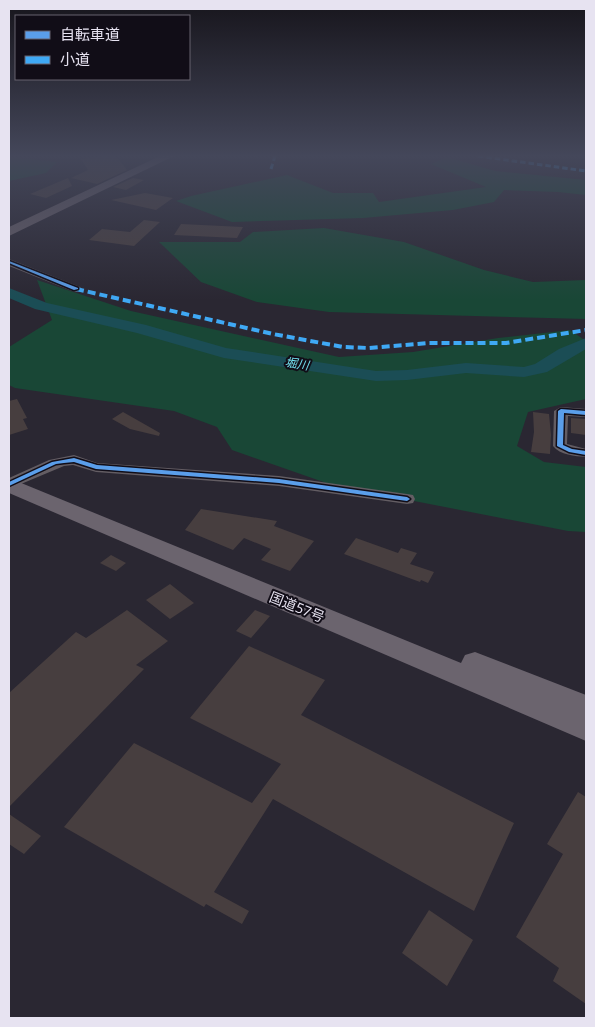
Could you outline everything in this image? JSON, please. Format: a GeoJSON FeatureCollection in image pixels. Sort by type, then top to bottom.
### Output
{"type":"FeatureCollection","features":[{"type":"Feature","properties":{"kind":"highway","name":"国道57号"},"geometry":{"type":"LineString","coordinates":[[13,479],[586,708]]}},
{"type":"Feature","properties":{"kind":"highway","name":"国道57号"},"geometry":{"type":"LineString","coordinates":[[13,479],[240,584],[586,728]]}},
{"type":"Feature","properties":{"kind":"main road"},"geometry":{"type":"LineString","coordinates":[[9,232],[68,204]]}},
{"type":"Feature","properties":{"kind":"street"},"geometry":{"type":"LineString","coordinates":[[9,262],[76,289]]}},
{"type":"Feature","properties":{"kind":"street"},"geometry":{"type":"LineString","coordinates":[[586,414],[562,411],[560,446],[571,451],[586,453]]}},
{"type":"Feature","properties":{"kind":"street"},"geometry":{"type":"LineString","coordinates":[[13,479],[54,463],[74,460],[96,467],[279,481],[407,499]]}},
{"type":"Feature","properties":{"kind":"green space"},"geometry":{"type":"Polygon","coordinates":[[[184,204],[484,204],[453,210],[363,218],[232,222],[184,204]]]}},
{"type":"Feature","properties":{"kind":"green space"},"geometry":{"type":"Polygon","coordinates":[[[324,228],[404,242],[484,270],[533,282],[586,280],[586,319],[329,312],[257,302],[201,282],[159,242],[240,242],[253,232],[324,228]]]}},
{"type":"Feature","properties":{"kind":"green space"},"geometry":{"type":"Polygon","coordinates":[[[37,280],[131,311],[339,357],[413,352],[498,338],[570,330],[586,341],[586,399],[528,412],[517,446],[544,462],[586,467],[586,532],[568,531],[332,485],[232,450],[217,427],[174,411],[15,388],[9,385],[9,347],[52,320],[37,280]]]}},
{"type":"Feature","properties":{"kind":"building"},"geometry":{"type":"Polygon","coordinates":[[[129,204],[165,204],[156,210],[129,204]]]}},
{"type":"Feature","properties":{"kind":"building"},"geometry":{"type":"Polygon","coordinates":[[[144,220],[160,222],[134,246],[89,240],[102,229],[130,232],[144,220]]]}},
{"type":"Feature","properties":{"kind":"building"},"geometry":{"type":"Polygon","coordinates":[[[181,224],[243,227],[237,238],[174,235],[181,224]]]}},
{"type":"Feature","properties":{"kind":"building"},"geometry":{"type":"Polygon","coordinates":[[[17,399],[27,418],[23,419],[28,429],[9,435],[9,401],[17,399]]]}},
{"type":"Feature","properties":{"kind":"building"},"geometry":{"type":"Polygon","coordinates":[[[123,412],[160,433],[159,436],[130,429],[112,419],[123,412]]]}},
{"type":"Feature","properties":{"kind":"building"},"geometry":{"type":"Polygon","coordinates":[[[533,412],[549,414],[550,454],[531,452],[534,432],[533,412]]]}},
{"type":"Feature","properties":{"kind":"building"},"geometry":{"type":"Polygon","coordinates":[[[571,418],[586,419],[586,435],[571,433],[571,418]]]}},
{"type":"Feature","properties":{"kind":"building"},"geometry":{"type":"Polygon","coordinates":[[[201,509],[277,521],[274,526],[314,541],[290,571],[261,560],[271,549],[244,538],[233,550],[185,530],[201,509]]]}},
{"type":"Feature","properties":{"kind":"building"},"geometry":{"type":"Polygon","coordinates":[[[356,538],[398,553],[401,548],[417,553],[410,564],[434,572],[428,583],[421,580],[420,582],[344,554],[356,538]]]}},
{"type":"Feature","properties":{"kind":"building"},"geometry":{"type":"Polygon","coordinates":[[[111,555],[126,563],[116,571],[100,563],[111,555]]]}},
{"type":"Feature","properties":{"kind":"building"},"geometry":{"type":"Polygon","coordinates":[[[170,584],[194,603],[170,619],[146,600],[170,584]]]}},
{"type":"Feature","properties":{"kind":"building"},"geometry":{"type":"Polygon","coordinates":[[[127,610],[168,641],[136,665],[144,669],[9,807],[9,693],[76,632],[86,638],[127,610]]]}},
{"type":"Feature","properties":{"kind":"building"},"geometry":{"type":"Polygon","coordinates":[[[255,610],[270,616],[251,638],[236,631],[255,610]]]}},
{"type":"Feature","properties":{"kind":"building"},"geometry":{"type":"Polygon","coordinates":[[[249,646],[325,680],[301,715],[514,823],[474,911],[273,799],[214,892],[249,911],[242,924],[206,904],[204,907],[64,827],[134,743],[252,803],[281,764],[190,718],[249,646]]]}},
{"type":"Feature","properties":{"kind":"building"},"geometry":{"type":"Polygon","coordinates":[[[578,792],[586,797],[586,1004],[553,981],[559,968],[516,937],[563,854],[547,844],[578,792]]]}},
{"type":"Feature","properties":{"kind":"building"},"geometry":{"type":"Polygon","coordinates":[[[9,814],[41,836],[24,854],[9,844],[9,814]]]}},
{"type":"Feature","properties":{"kind":"building"},"geometry":{"type":"Polygon","coordinates":[[[429,910],[473,940],[447,986],[402,953],[429,910]]]}},
{"type":"Feature","properties":{"kind":"waterway","name":"堀川"},"geometry":{"type":"LineString","coordinates":[[9,293],[41,306],[140,329],[224,353],[376,376],[407,375],[466,368],[524,372],[541,368],[586,343]]}},
{"type":"Feature","properties":{"kind":"marked path"},"geometry":{"type":"LineString","coordinates":[[76,289],[273,334],[343,347],[369,348],[429,343],[506,343],[586,330]]}},
{"type":"Feature","properties":{"kind":"cycle path"},"geometry":{"type":"LineString","coordinates":[[9,262],[76,289]]}},
{"type":"Feature","properties":{"kind":"cycle path"},"geometry":{"type":"LineString","coordinates":[[586,413],[561,411],[560,446],[571,451],[586,453]]}},
{"type":"Feature","properties":{"kind":"cycle path"},"geometry":{"type":"LineString","coordinates":[[9,484],[54,463],[74,460],[96,467],[279,481],[407,499]]}}]}
